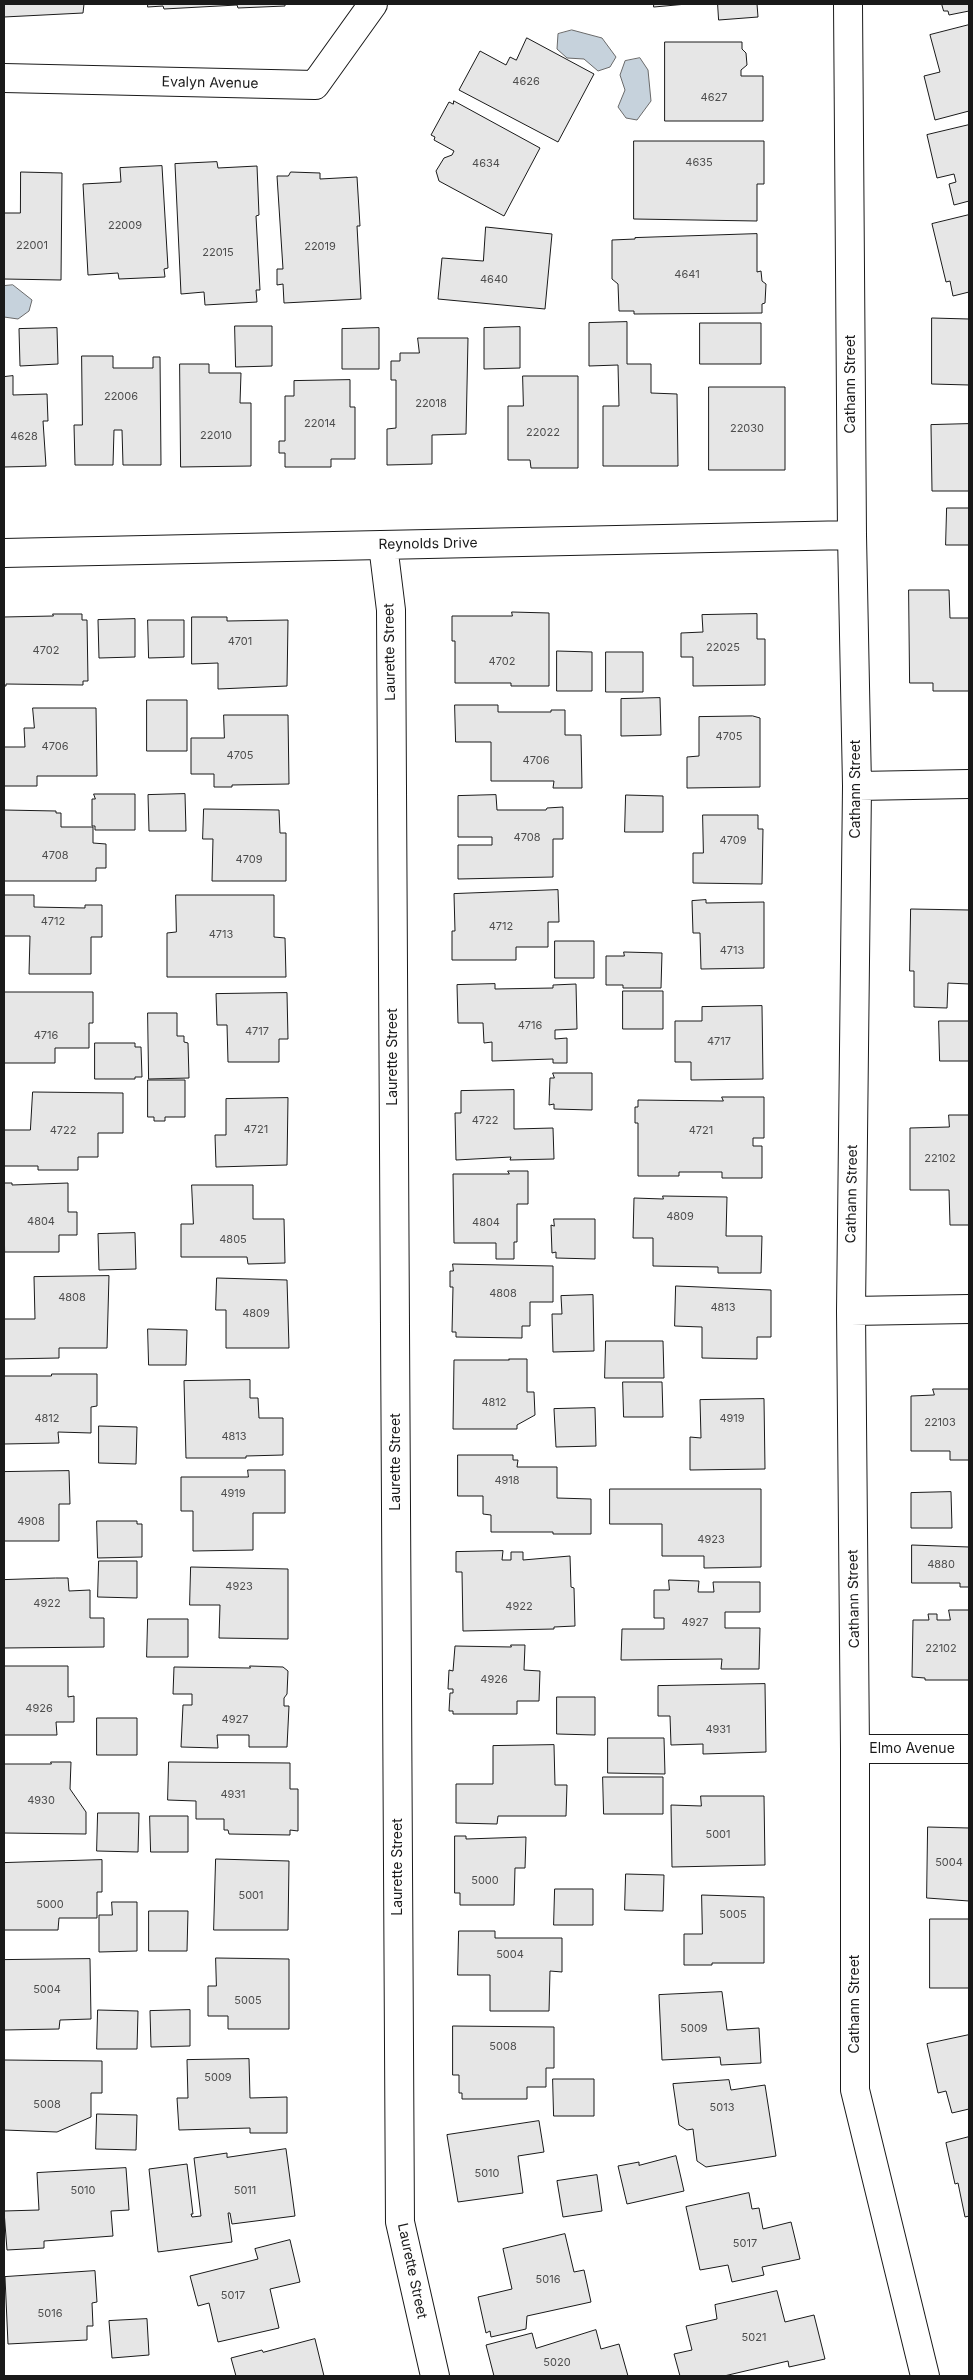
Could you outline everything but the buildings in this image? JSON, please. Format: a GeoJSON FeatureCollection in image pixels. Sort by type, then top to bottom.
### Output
{"type":"FeatureCollection","features":[{"type":"Feature","properties":{"kind":"street","name":"Evalyn Avenue"},"geometry":{"type":"LineString","coordinates":[[4,78],[316,85],[373,4]]}},
{"type":"Feature","properties":{"kind":"street","name":"Cathann Street"},"geometry":{"type":"LineString","coordinates":[[848,4],[852,535],[857,786],[850,1311],[855,1749],[855,2090],[925,2376]]}},
{"type":"Feature","properties":{"kind":"street","name":"Reynolds Drive"},"geometry":{"type":"LineString","coordinates":[[4,552],[852,535]]}},
{"type":"Feature","properties":{"kind":"street","name":"Laurette Street"},"geometry":{"type":"LineString","coordinates":[[383,545],[391,610],[400,2222],[435,2376]]}},
{"type":"Feature","properties":{"kind":"street"},"geometry":{"type":"LineString","coordinates":[[857,786],[969,784]]}},
{"type":"Feature","properties":{"kind":"street"},"geometry":{"type":"LineString","coordinates":[[850,1311],[969,1309]]}},
{"type":"Feature","properties":{"kind":"street","name":"Elmo Avenue"},"geometry":{"type":"LineString","coordinates":[[855,1749],[969,1749]]}},
{"type":"Feature","properties":{"kind":"shaded area"},"geometry":{"type":"Polygon","coordinates":[[[572,30],[602,38],[616,57],[610,67],[598,71],[584,59],[567,58],[557,49],[558,34],[572,30]]]}},
{"type":"Feature","properties":{"kind":"shaded area"},"geometry":{"type":"Polygon","coordinates":[[[640,58],[648,70],[651,101],[637,120],[626,118],[618,107],[625,90],[620,75],[625,61],[640,58]]]}},
{"type":"Feature","properties":{"kind":"shaded area"},"geometry":{"type":"Polygon","coordinates":[[[13,285],[32,300],[29,311],[18,319],[4,317],[4,286],[13,285]]]}}]}
